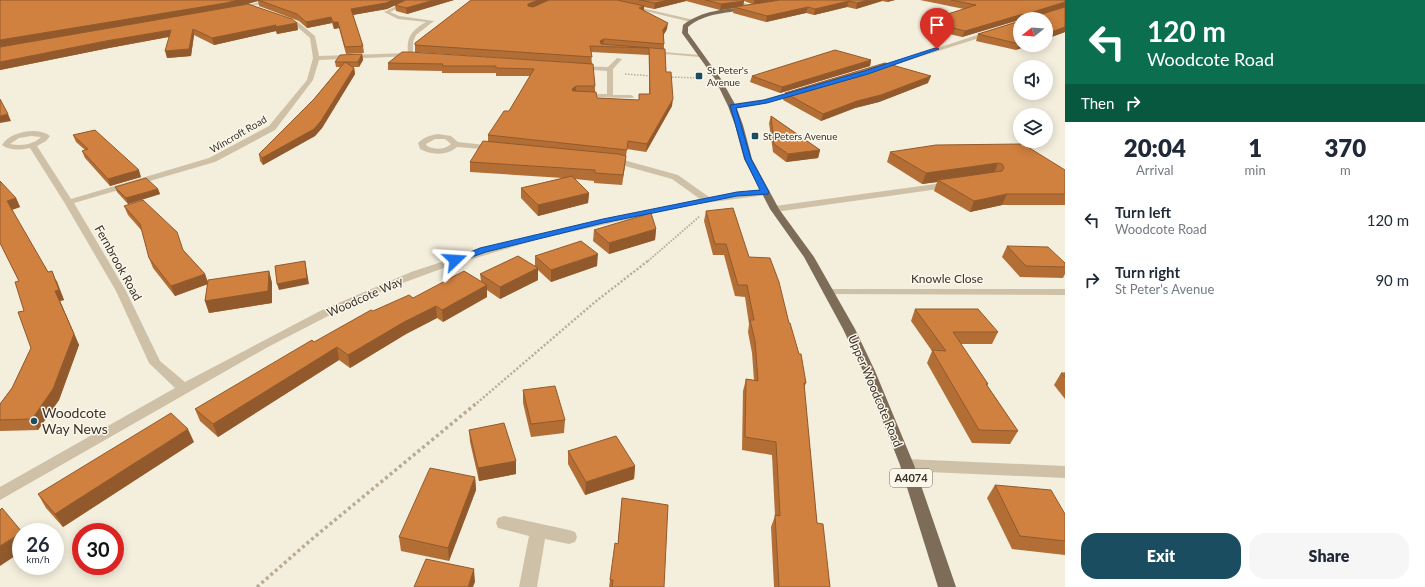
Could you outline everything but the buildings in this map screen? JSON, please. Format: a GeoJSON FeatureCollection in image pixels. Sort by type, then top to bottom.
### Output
{"type":"FeatureCollection","features":[{"type":"Feature","properties":{"kind":"main road"},"geometry":{"type":"LineString","coordinates":[[691,20],[713,13],[756,6]]}},
{"type":"Feature","properties":{"kind":"main road","name":"A4074"},"geometry":{"type":"LineString","coordinates":[[691,20],[685,26],[685,33],[700,56],[718,79],[732,106],[748,159],[765,192]]}},
{"type":"Feature","properties":{"kind":"main road","name":"Upper Woodcote Road"},"geometry":{"type":"LineString","coordinates":[[765,192],[775,209],[809,257],[869,371],[907,465],[947,587]]}},
{"type":"Feature","properties":{"kind":"street"},"geometry":{"type":"LineString","coordinates":[[259,0],[266,2]]}},
{"type":"Feature","properties":{"kind":"street"},"geometry":{"type":"LineString","coordinates":[[235,9],[275,0]]}},
{"type":"Feature","properties":{"kind":"street"},"geometry":{"type":"LineString","coordinates":[[601,0],[691,20]]}},
{"type":"Feature","properties":{"kind":"street"},"geometry":{"type":"LineString","coordinates":[[731,0],[756,6]]}},
{"type":"Feature","properties":{"kind":"street"},"geometry":{"type":"LineString","coordinates":[[405,4],[386,12],[398,17],[431,21],[415,31],[410,37],[411,55]]}},
{"type":"Feature","properties":{"kind":"street"},"geometry":{"type":"LineString","coordinates":[[249,6],[262,11]]}},
{"type":"Feature","properties":{"kind":"street","name":"Wincroft Road"},"geometry":{"type":"LineString","coordinates":[[69,202],[212,160],[272,128],[310,80],[316,58],[313,37],[296,23],[276,16]]}},
{"type":"Feature","properties":{"kind":"street"},"geometry":{"type":"LineString","coordinates":[[866,72],[1013,25]]}},
{"type":"Feature","properties":{"kind":"street"},"geometry":{"type":"LineString","coordinates":[[316,58],[419,56]]}},
{"type":"Feature","properties":{"kind":"street"},"geometry":{"type":"LineString","coordinates":[[610,96],[610,71],[619,59]]}},
{"type":"Feature","properties":{"kind":"street"},"geometry":{"type":"LineString","coordinates":[[573,66],[610,71]]}},
{"type":"Feature","properties":{"kind":"street"},"geometry":{"type":"LineString","coordinates":[[732,106],[765,102],[808,89]]}},
{"type":"Feature","properties":{"kind":"street"},"geometry":{"type":"LineString","coordinates":[[576,96],[631,97]]}},
{"type":"Feature","properties":{"kind":"street"},"geometry":{"type":"LineString","coordinates":[[455,144],[500,148]]}},
{"type":"Feature","properties":{"kind":"street","name":"Fernbrook Road"},"geometry":{"type":"LineString","coordinates":[[32,145],[69,202],[121,291],[155,363],[184,388]]}},
{"type":"Feature","properties":{"kind":"street"},"geometry":{"type":"LineString","coordinates":[[604,159],[619,160],[675,177],[708,200]]}},
{"type":"Feature","properties":{"kind":"street"},"geometry":{"type":"LineString","coordinates":[[775,209],[955,184]]}},
{"type":"Feature","properties":{"kind":"street","name":"Woodcote Way"},"geometry":{"type":"LineString","coordinates":[[0,494],[184,388],[282,335],[385,286],[483,250],[603,221],[737,194],[765,192]]}},
{"type":"Feature","properties":{"kind":"street","name":"Knowle Close"},"geometry":{"type":"LineString","coordinates":[[828,292],[1065,292]]}},
{"type":"Feature","properties":{"kind":"street"},"geometry":{"type":"LineString","coordinates":[[907,465],[1065,472]]}},
{"type":"Feature","properties":{"kind":"street"},"geometry":{"type":"LineString","coordinates":[[504,523],[569,537]]}},
{"type":"Feature","properties":{"kind":"street"},"geometry":{"type":"LineString","coordinates":[[528,587],[538,531]]}},
{"type":"Feature","properties":{"kind":"lane"},"geometry":{"type":"LineString","coordinates":[[648,51],[700,56]]}},
{"type":"Feature","properties":{"kind":"path"},"geometry":{"type":"LineString","coordinates":[[610,71],[656,76]]}},
{"type":"Feature","properties":{"kind":"path"},"geometry":{"type":"LineString","coordinates":[[664,76],[718,79]]}},
{"type":"Feature","properties":{"kind":"path"},"geometry":{"type":"LineString","coordinates":[[257,587],[596,302],[654,256],[702,214],[708,200]]}},
{"type":"Feature","properties":{"kind":"place","name":"St Peter's Avenue"},"geometry":{"type":"Point","coordinates":[699,76]}},
{"type":"Feature","properties":{"kind":"place","name":"St Peters Avenue"},"geometry":{"type":"Point","coordinates":[755,136]}},
{"type":"Feature","properties":{"kind":"place","name":"Woodcote Way News"},"geometry":{"type":"Point","coordinates":[34,421]}},
{"type":"Feature","properties":{"kind":"route"},"geometry":{"type":"LineString","coordinates":[[455,260],[483,250],[603,221],[737,194],[765,192],[748,159],[739,124],[732,106],[765,102],[937,49]]}}]}
